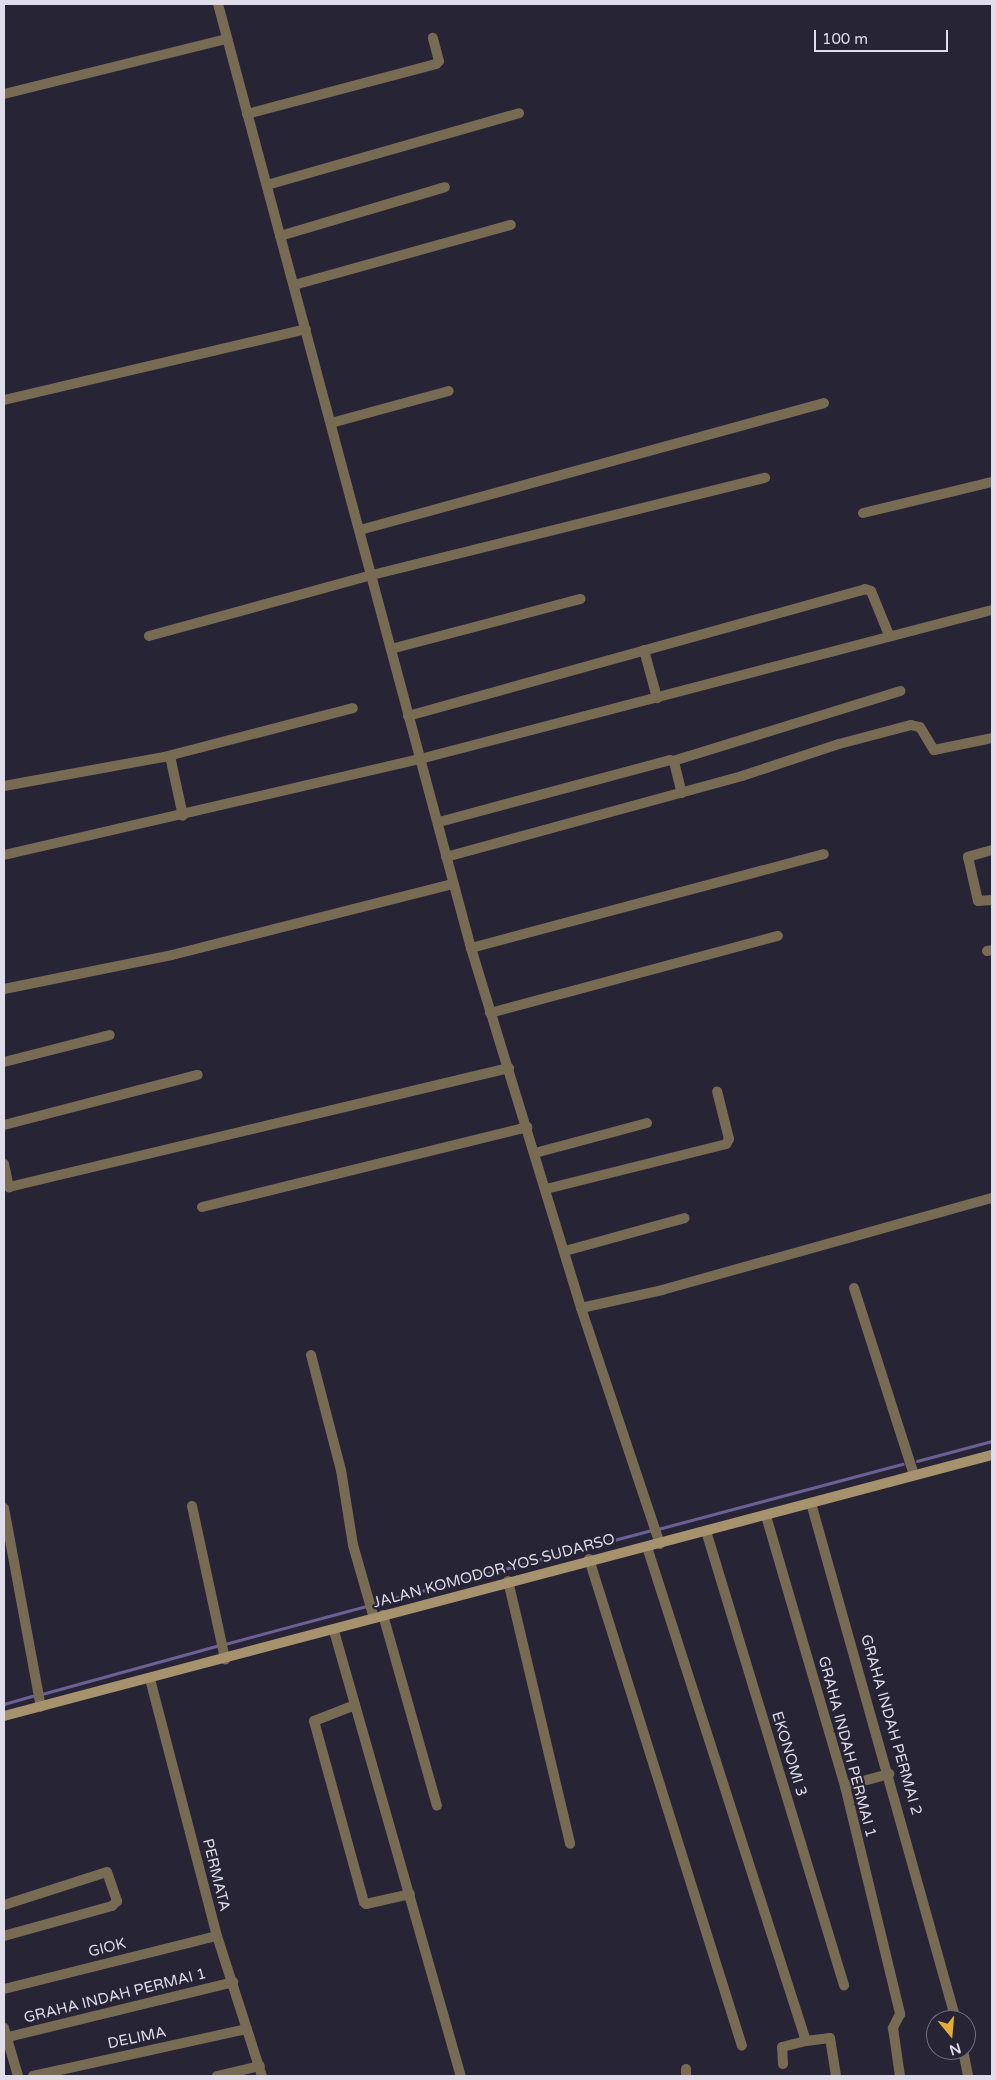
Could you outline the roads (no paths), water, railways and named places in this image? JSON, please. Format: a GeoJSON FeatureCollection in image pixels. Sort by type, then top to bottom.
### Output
{"type":"FeatureCollection","features":[{"type":"Feature","properties":{"kind":"street"},"geometry":{"type":"LineString","coordinates":[[218,4],[360,530],[408,716],[439,822],[446,857],[470,948],[509,1068],[581,1308],[659,1540]]}},
{"type":"Feature","properties":{"kind":"street"},"geometry":{"type":"LineString","coordinates":[[248,114],[436,64],[439,61],[433,38]]}},
{"type":"Feature","properties":{"kind":"street"},"geometry":{"type":"LineString","coordinates":[[4,94],[227,40]]}},
{"type":"Feature","properties":{"kind":"street"},"geometry":{"type":"LineString","coordinates":[[267,185],[520,113]]}},
{"type":"Feature","properties":{"kind":"street"},"geometry":{"type":"LineString","coordinates":[[280,236],[446,187]]}},
{"type":"Feature","properties":{"kind":"street"},"geometry":{"type":"LineString","coordinates":[[294,285],[511,225]]}},
{"type":"Feature","properties":{"kind":"street"},"geometry":{"type":"LineString","coordinates":[[4,400],[306,328]]}},
{"type":"Feature","properties":{"kind":"street"},"geometry":{"type":"LineString","coordinates":[[331,422],[449,391]]}},
{"type":"Feature","properties":{"kind":"street"},"geometry":{"type":"LineString","coordinates":[[360,530],[824,403]]}},
{"type":"Feature","properties":{"kind":"street"},"geometry":{"type":"LineString","coordinates":[[149,636],[372,575],[765,478]]}},
{"type":"Feature","properties":{"kind":"street"},"geometry":{"type":"LineString","coordinates":[[864,513],[992,482]]}},
{"type":"Feature","properties":{"kind":"street"},"geometry":{"type":"LineString","coordinates":[[408,716],[865,589],[871,590],[889,635]]}},
{"type":"Feature","properties":{"kind":"street"},"geometry":{"type":"LineString","coordinates":[[391,648],[580,598]]}},
{"type":"Feature","properties":{"kind":"street"},"geometry":{"type":"LineString","coordinates":[[4,854],[182,816],[420,759],[657,698],[889,635],[992,610]]}},
{"type":"Feature","properties":{"kind":"street"},"geometry":{"type":"LineString","coordinates":[[644,650],[657,698]]}},
{"type":"Feature","properties":{"kind":"street"},"geometry":{"type":"LineString","coordinates":[[439,822],[673,761],[900,691]]}},
{"type":"Feature","properties":{"kind":"street"},"geometry":{"type":"LineString","coordinates":[[4,786],[170,756],[353,708]]}},
{"type":"Feature","properties":{"kind":"street"},"geometry":{"type":"LineString","coordinates":[[446,857],[682,793],[911,725],[920,727],[934,750],[992,738]]}},
{"type":"Feature","properties":{"kind":"street"},"geometry":{"type":"LineString","coordinates":[[170,756],[182,816]]}},
{"type":"Feature","properties":{"kind":"street"},"geometry":{"type":"LineString","coordinates":[[673,761],[682,793]]}},
{"type":"Feature","properties":{"kind":"street"},"geometry":{"type":"LineString","coordinates":[[992,850],[968,857],[978,901],[992,900]]}},
{"type":"Feature","properties":{"kind":"street"},"geometry":{"type":"LineString","coordinates":[[470,948],[824,854]]}},
{"type":"Feature","properties":{"kind":"street"},"geometry":{"type":"LineString","coordinates":[[4,988],[172,954],[453,884]]}},
{"type":"Feature","properties":{"kind":"street"},"geometry":{"type":"LineString","coordinates":[[490,1013],[778,936]]}},
{"type":"Feature","properties":{"kind":"street"},"geometry":{"type":"LineString","coordinates":[[4,1062],[110,1035]]}},
{"type":"Feature","properties":{"kind":"street"},"geometry":{"type":"LineString","coordinates":[[4,1169],[9,1187],[509,1068]]}},
{"type":"Feature","properties":{"kind":"street"},"geometry":{"type":"LineString","coordinates":[[4,1125],[198,1075]]}},
{"type":"Feature","properties":{"kind":"street"},"geometry":{"type":"LineString","coordinates":[[546,1189],[726,1144],[728,1139],[717,1091]]}},
{"type":"Feature","properties":{"kind":"street"},"geometry":{"type":"LineString","coordinates":[[535,1153],[647,1123]]}},
{"type":"Feature","properties":{"kind":"street"},"geometry":{"type":"LineString","coordinates":[[202,1206],[526,1127]]}},
{"type":"Feature","properties":{"kind":"street"},"geometry":{"type":"LineString","coordinates":[[581,1308],[662,1290],[992,1198]]}},
{"type":"Feature","properties":{"kind":"street"},"geometry":{"type":"LineString","coordinates":[[565,1251],[685,1218]]}},
{"type":"Feature","properties":{"kind":"street"},"geometry":{"type":"LineString","coordinates":[[854,1288],[914,1475]]}},
{"type":"Feature","properties":{"kind":"street"},"geometry":{"type":"LineString","coordinates":[[311,1355],[341,1470],[353,1545],[437,1806]]}},
{"type":"Feature","properties":{"kind":"street","name":"JALAN KOMODOR YOS SUDARSO"},"geometry":{"type":"LineString","coordinates":[[4,1716],[41,1703],[150,1679],[224,1655],[334,1631],[376,1614],[647,1546],[659,1540],[706,1531],[766,1516],[992,1455]]}},
{"type":"Feature","properties":{"kind":"street","name":"GRAHA INDAH PERMAI 2"},"geometry":{"type":"LineString","coordinates":[[811,1503],[889,1774],[954,2010]]}},
{"type":"Feature","properties":{"kind":"street"},"geometry":{"type":"LineString","coordinates":[[192,1506],[224,1655]]}},
{"type":"Feature","properties":{"kind":"street"},"geometry":{"type":"LineString","coordinates":[[4,1508],[41,1703]]}},
{"type":"Feature","properties":{"kind":"street","name":"GRAHA INDAH PERMAI 1"},"geometry":{"type":"LineString","coordinates":[[766,1516],[845,1786],[892,1988],[900,2014],[892,2028],[900,2076]]}},
{"type":"Feature","properties":{"kind":"street","name":"EKONOMI 3"},"geometry":{"type":"LineString","coordinates":[[706,1531],[844,1985]]}},
{"type":"Feature","properties":{"kind":"street"},"geometry":{"type":"LineString","coordinates":[[647,1546],[806,2041]]}},
{"type":"Feature","properties":{"kind":"street"},"geometry":{"type":"LineString","coordinates":[[589,1560],[742,2046]]}},
{"type":"Feature","properties":{"kind":"street"},"geometry":{"type":"LineString","coordinates":[[508,1581],[570,1844]]}},
{"type":"Feature","properties":{"kind":"street"},"geometry":{"type":"LineString","coordinates":[[334,1631],[462,2076]]}},
{"type":"Feature","properties":{"kind":"street","name":"PERMATA"},"geometry":{"type":"LineString","coordinates":[[150,1679],[217,1936],[261,2071]]}},
{"type":"Feature","properties":{"kind":"street"},"geometry":{"type":"LineString","coordinates":[[355,1705],[314,1721],[364,1902],[366,1904],[410,1894]]}},
{"type":"Feature","properties":{"kind":"street"},"geometry":{"type":"LineString","coordinates":[[845,1786],[889,1774]]}},
{"type":"Feature","properties":{"kind":"street"},"geometry":{"type":"LineString","coordinates":[[4,1905],[107,1872],[117,1901],[112,1906],[4,1936]]}},
{"type":"Feature","properties":{"kind":"street","name":"GIOK"},"geometry":{"type":"LineString","coordinates":[[4,1989],[217,1936]]}},
{"type":"Feature","properties":{"kind":"street","name":"GRAHA INDAH PERMAI 1"},"geometry":{"type":"LineString","coordinates":[[5,2034],[233,1982]]}},
{"type":"Feature","properties":{"kind":"street","name":"DELIMA"},"geometry":{"type":"LineString","coordinates":[[33,2076],[247,2029]]}},
{"type":"Feature","properties":{"kind":"street"},"geometry":{"type":"LineString","coordinates":[[5,2034],[18,2076]]}},
{"type":"Feature","properties":{"kind":"street"},"geometry":{"type":"LineString","coordinates":[[783,2064],[782,2047],[830,2038],[836,2076]]}},
{"type":"Feature","properties":{"kind":"street"},"geometry":{"type":"LineString","coordinates":[[965,2060],[968,2076]]}},
{"type":"Feature","properties":{"kind":"street"},"geometry":{"type":"LineString","coordinates":[[217,2076],[261,2071]]}},
{"type":"Feature","properties":{"kind":"waterway"},"geometry":{"type":"LineString","coordinates":[[917,1461],[992,1441]]}},
{"type":"Feature","properties":{"kind":"waterway"},"geometry":{"type":"LineString","coordinates":[[658,1529],[903,1464]]}},
{"type":"Feature","properties":{"kind":"waterway"},"geometry":{"type":"LineString","coordinates":[[372,1604],[652,1530]]}},
{"type":"Feature","properties":{"kind":"waterway"},"geometry":{"type":"LineString","coordinates":[[225,1644],[367,1606]]}},
{"type":"Feature","properties":{"kind":"waterway"},"geometry":{"type":"LineString","coordinates":[[42,1694],[220,1645]]}},
{"type":"Feature","properties":{"kind":"waterway"},"geometry":{"type":"LineString","coordinates":[[4,1704],[36,1695]]}}]}
